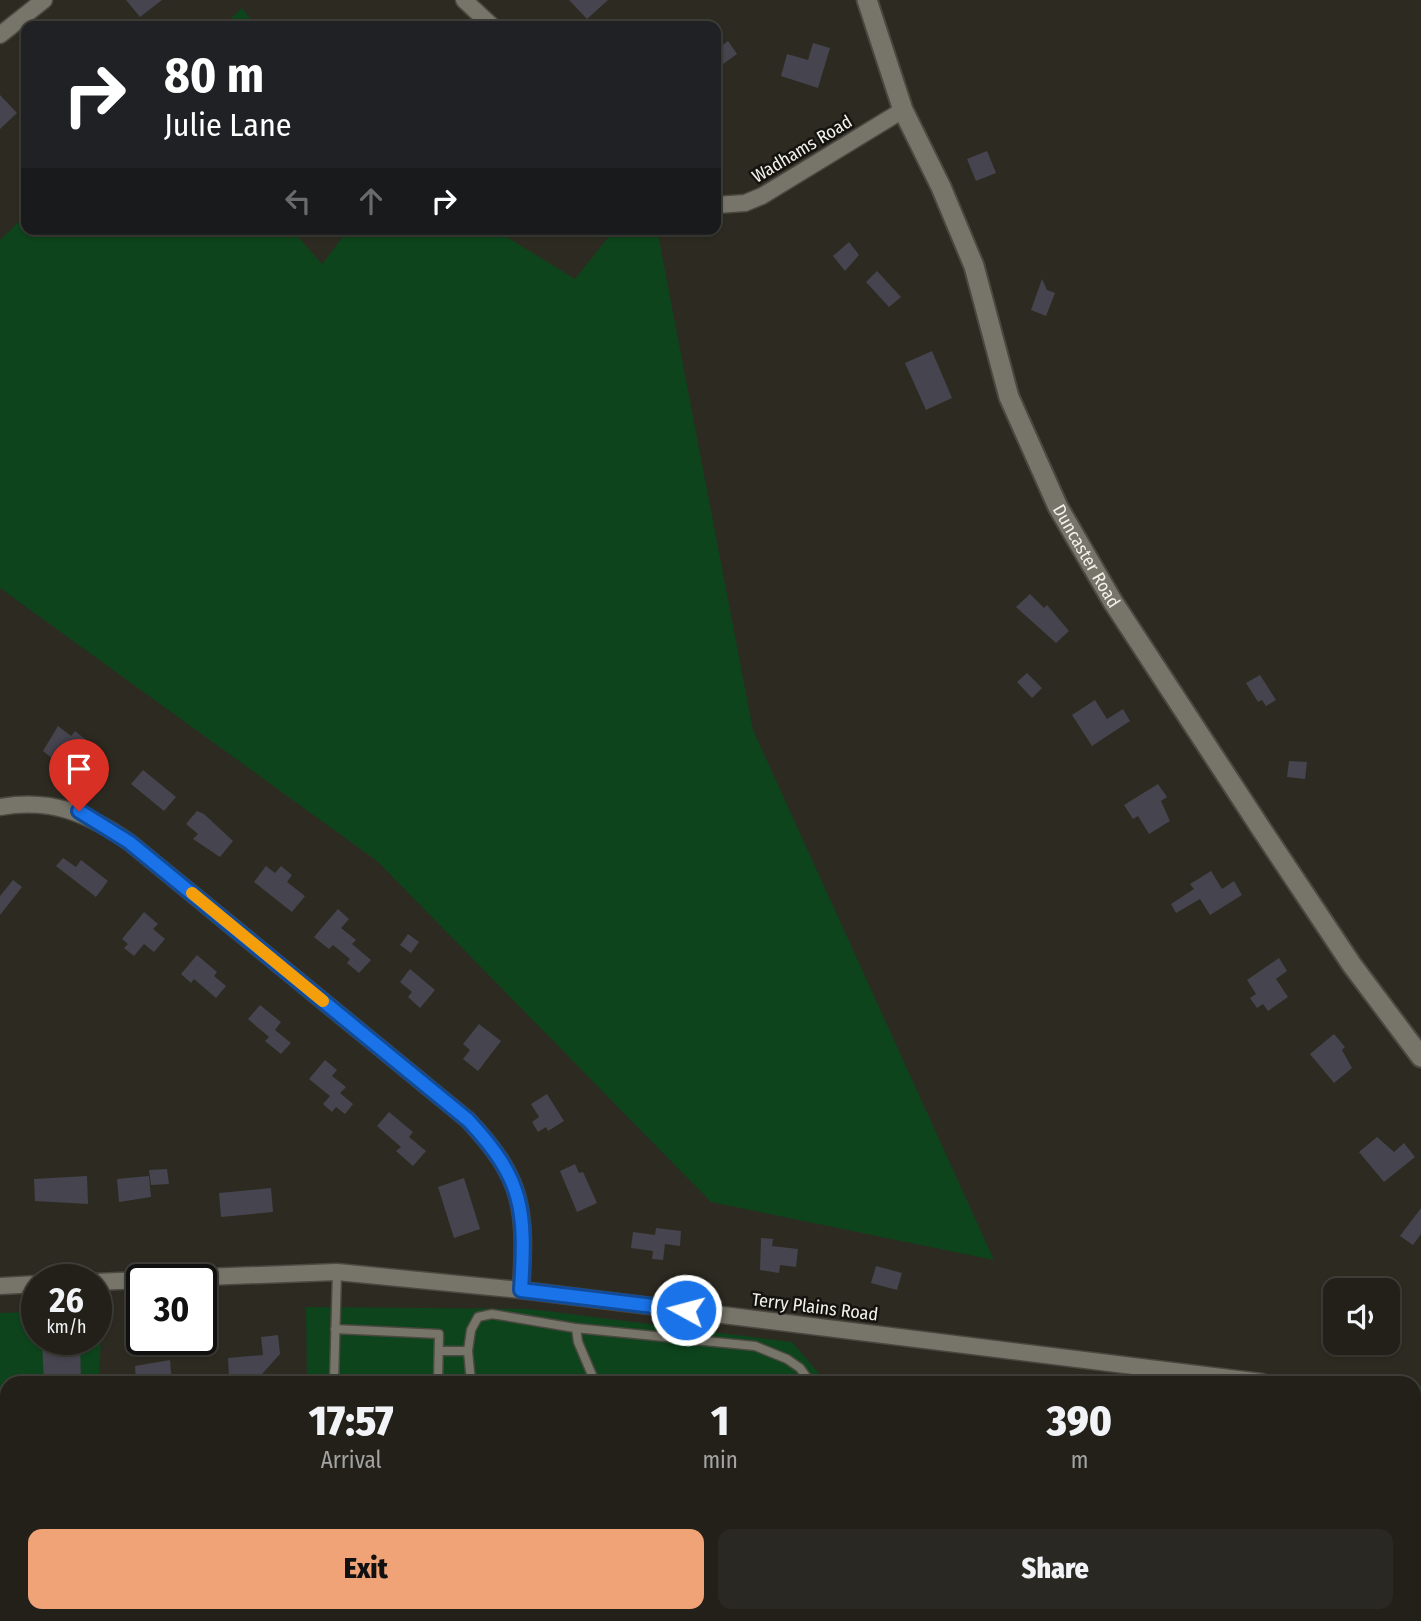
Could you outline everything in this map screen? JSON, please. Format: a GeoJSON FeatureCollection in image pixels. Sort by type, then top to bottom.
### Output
{"type":"FeatureCollection","features":[{"type":"Feature","properties":{"kind":"street"},"geometry":{"type":"LineString","coordinates":[[2,28],[44,0]]}},
{"type":"Feature","properties":{"kind":"street"},"geometry":{"type":"LineString","coordinates":[[464,0],[487,21]]}},
{"type":"Feature","properties":{"kind":"street","name":"Duncaster Road"},"geometry":{"type":"LineString","coordinates":[[867,0],[903,110],[941,187],[974,266],[1009,397],[1058,507],[1113,602],[1262,830],[1352,965],[1421,1056]]}},
{"type":"Feature","properties":{"kind":"street","name":"Wadhams Road"},"geometry":{"type":"LineString","coordinates":[[721,205],[746,203],[762,196],[903,110]]}},
{"type":"Feature","properties":{"kind":"street"},"geometry":{"type":"LineString","coordinates":[[0,807],[46,804],[79,811],[99,821],[129,842],[468,1120],[508,1169],[518,1194],[524,1247],[521,1290]]}},
{"type":"Feature","properties":{"kind":"street","name":"Terry Plains Road"},"geometry":{"type":"LineString","coordinates":[[217,1277],[337,1272],[521,1290],[1214,1376]]}},
{"type":"Feature","properties":{"kind":"street"},"geometry":{"type":"LineString","coordinates":[[0,1286],[21,1285]]}},
{"type":"Feature","properties":{"kind":"lane"},"geometry":{"type":"LineString","coordinates":[[334,1376],[337,1272]]}},
{"type":"Feature","properties":{"kind":"lane"},"geometry":{"type":"LineString","coordinates":[[470,1376],[468,1351],[471,1330],[478,1317],[492,1314],[576,1328],[755,1346],[787,1359],[806,1376]]}},
{"type":"Feature","properties":{"kind":"lane"},"geometry":{"type":"LineString","coordinates":[[576,1328],[578,1342],[592,1376]]}},
{"type":"Feature","properties":{"kind":"lane"},"geometry":{"type":"LineString","coordinates":[[335,1329],[439,1334],[438,1376]]}},
{"type":"Feature","properties":{"kind":"lane"},"geometry":{"type":"LineString","coordinates":[[439,1350],[468,1351]]}},
{"type":"Feature","properties":{"kind":"green space"},"geometry":{"type":"Polygon","coordinates":[[[242,8],[252,21],[228,21],[242,8]]]}},
{"type":"Feature","properties":{"kind":"green space"},"geometry":{"type":"Polygon","coordinates":[[[21,220],[21,235],[296,235],[322,264],[344,235],[504,235],[575,279],[610,235],[658,235],[753,730],[994,1260],[711,1202],[377,861],[0,588],[0,240],[21,220]]]}},
{"type":"Feature","properties":{"kind":"green space"},"geometry":{"type":"Polygon","coordinates":[[[306,1307],[530,1309],[792,1342],[821,1376],[307,1376],[306,1307]]]}},
{"type":"Feature","properties":{"kind":"green space"},"geometry":{"type":"Polygon","coordinates":[[[21,1312],[21,1355],[100,1355],[99,1376],[0,1376],[0,1313],[21,1312]]]}},
{"type":"Feature","properties":{"kind":"building"},"geometry":{"type":"Polygon","coordinates":[[[126,0],[162,0],[140,17],[126,0]]]}},
{"type":"Feature","properties":{"kind":"building"},"geometry":{"type":"Polygon","coordinates":[[[569,0],[608,0],[587,19],[569,0]]]}},
{"type":"Feature","properties":{"kind":"building"},"geometry":{"type":"Polygon","coordinates":[[[728,41],[737,54],[721,65],[721,46],[728,41]]]}},
{"type":"Feature","properties":{"kind":"building"},"geometry":{"type":"Polygon","coordinates":[[[813,43],[830,48],[818,88],[781,76],[787,54],[808,60],[813,43]]]}},
{"type":"Feature","properties":{"kind":"building"},"geometry":{"type":"Polygon","coordinates":[[[0,95],[17,113],[0,129],[0,95]]]}},
{"type":"Feature","properties":{"kind":"building"},"geometry":{"type":"Polygon","coordinates":[[[987,151],[996,173],[976,181],[967,159],[987,151]]]}},
{"type":"Feature","properties":{"kind":"building"},"geometry":{"type":"Polygon","coordinates":[[[849,242],[859,255],[845,271],[833,256],[849,242]]]}},
{"type":"Feature","properties":{"kind":"building"},"geometry":{"type":"Polygon","coordinates":[[[877,271],[901,297],[889,307],[866,282],[877,271]]]}},
{"type":"Feature","properties":{"kind":"building"},"geometry":{"type":"Polygon","coordinates":[[[1042,279],[1047,290],[1055,293],[1046,316],[1031,310],[1042,279]]]}},
{"type":"Feature","properties":{"kind":"building"},"geometry":{"type":"Polygon","coordinates":[[[932,351],[952,398],[926,410],[905,363],[932,351]]]}},
{"type":"Feature","properties":{"kind":"building"},"geometry":{"type":"Polygon","coordinates":[[[1030,594],[1044,608],[1047,605],[1069,631],[1056,643],[1016,607],[1030,594]]]}},
{"type":"Feature","properties":{"kind":"building"},"geometry":{"type":"Polygon","coordinates":[[[1027,673],[1042,688],[1032,698],[1017,682],[1027,673]]]}},
{"type":"Feature","properties":{"kind":"building"},"geometry":{"type":"Polygon","coordinates":[[[1260,675],[1276,700],[1266,706],[1262,700],[1258,702],[1246,683],[1260,675]]]}},
{"type":"Feature","properties":{"kind":"building"},"geometry":{"type":"Polygon","coordinates":[[[1095,700],[1107,719],[1123,709],[1130,721],[1092,746],[1072,715],[1095,700]]]}},
{"type":"Feature","properties":{"kind":"building"},"geometry":{"type":"Polygon","coordinates":[[[58,726],[71,736],[75,731],[100,751],[92,761],[81,753],[73,763],[64,756],[62,759],[57,755],[54,760],[43,751],[58,726]]]}},
{"type":"Feature","properties":{"kind":"building"},"geometry":{"type":"Polygon","coordinates":[[[1289,761],[1307,762],[1305,779],[1287,777],[1289,761]]]}},
{"type":"Feature","properties":{"kind":"building"},"geometry":{"type":"Polygon","coordinates":[[[143,770],[176,797],[164,811],[131,784],[143,770]]]}},
{"type":"Feature","properties":{"kind":"building"},"geometry":{"type":"Polygon","coordinates":[[[1158,784],[1167,797],[1161,801],[1170,821],[1149,834],[1138,816],[1133,819],[1124,805],[1158,784]]]}},
{"type":"Feature","properties":{"kind":"building"},"geometry":{"type":"Polygon","coordinates":[[[197,811],[204,814],[233,841],[220,857],[193,839],[198,834],[186,824],[197,811]]]}},
{"type":"Feature","properties":{"kind":"building"},"geometry":{"type":"Polygon","coordinates":[[[63,858],[76,867],[81,860],[108,881],[96,897],[56,866],[63,858]]]}},
{"type":"Feature","properties":{"kind":"building"},"geometry":{"type":"Polygon","coordinates":[[[266,866],[275,873],[281,866],[292,875],[287,882],[305,896],[292,912],[254,882],[266,866]]]}},
{"type":"Feature","properties":{"kind":"building"},"geometry":{"type":"Polygon","coordinates":[[[1211,871],[1222,889],[1234,881],[1242,895],[1210,915],[1200,899],[1176,913],[1171,904],[1194,889],[1190,884],[1211,871]]]}},
{"type":"Feature","properties":{"kind":"building"},"geometry":{"type":"Polygon","coordinates":[[[13,880],[22,887],[0,915],[0,896],[13,880]]]}},
{"type":"Feature","properties":{"kind":"building"},"geometry":{"type":"Polygon","coordinates":[[[338,909],[349,919],[341,928],[356,940],[352,944],[371,960],[359,973],[347,963],[350,959],[333,945],[329,949],[314,937],[338,909]]]}},
{"type":"Feature","properties":{"kind":"building"},"geometry":{"type":"Polygon","coordinates":[[[144,912],[158,924],[153,929],[165,939],[154,952],[144,944],[134,956],[124,948],[128,944],[122,939],[144,912]]]}},
{"type":"Feature","properties":{"kind":"building"},"geometry":{"type":"Polygon","coordinates":[[[408,934],[419,942],[411,953],[400,945],[408,934]]]}},
{"type":"Feature","properties":{"kind":"building"},"geometry":{"type":"Polygon","coordinates":[[[197,955],[217,972],[214,976],[226,986],[216,998],[194,979],[191,983],[181,974],[197,955]]]}},
{"type":"Feature","properties":{"kind":"building"},"geometry":{"type":"Polygon","coordinates":[[[1279,958],[1287,971],[1276,979],[1288,997],[1268,1011],[1263,1004],[1257,1008],[1250,998],[1256,994],[1247,980],[1279,958]]]}},
{"type":"Feature","properties":{"kind":"building"},"geometry":{"type":"Polygon","coordinates":[[[410,969],[435,990],[420,1008],[408,997],[412,992],[400,982],[410,969]]]}},
{"type":"Feature","properties":{"kind":"building"},"geometry":{"type":"Polygon","coordinates":[[[260,1005],[281,1022],[275,1030],[291,1043],[281,1054],[265,1041],[269,1037],[248,1019],[260,1005]]]}},
{"type":"Feature","properties":{"kind":"building"},"geometry":{"type":"Polygon","coordinates":[[[479,1024],[501,1041],[478,1071],[463,1059],[470,1050],[463,1044],[479,1024]]]}},
{"type":"Feature","properties":{"kind":"building"},"geometry":{"type":"Polygon","coordinates":[[[1334,1034],[1345,1047],[1342,1050],[1352,1068],[1334,1083],[1310,1054],[1334,1034]]]}},
{"type":"Feature","properties":{"kind":"building"},"geometry":{"type":"Polygon","coordinates":[[[325,1060],[337,1070],[332,1076],[346,1087],[340,1093],[353,1104],[345,1114],[336,1107],[332,1112],[323,1104],[330,1096],[309,1079],[325,1060]]]}},
{"type":"Feature","properties":{"kind":"building"},"geometry":{"type":"Polygon","coordinates":[[[547,1094],[564,1121],[548,1131],[546,1127],[538,1132],[532,1122],[539,1117],[531,1104],[547,1094]]]}},
{"type":"Feature","properties":{"kind":"building"},"geometry":{"type":"Polygon","coordinates":[[[389,1112],[413,1132],[409,1137],[426,1151],[413,1166],[396,1151],[401,1147],[377,1126],[389,1112]]]}},
{"type":"Feature","properties":{"kind":"building"},"geometry":{"type":"Polygon","coordinates":[[[1377,1137],[1394,1152],[1404,1143],[1415,1157],[1384,1182],[1359,1152],[1377,1137]]]}},
{"type":"Feature","properties":{"kind":"building"},"geometry":{"type":"Polygon","coordinates":[[[575,1164],[579,1173],[583,1172],[597,1203],[577,1212],[560,1171],[575,1164]]]}},
{"type":"Feature","properties":{"kind":"building"},"geometry":{"type":"Polygon","coordinates":[[[167,1169],[169,1184],[151,1185],[149,1170],[167,1169]]]}},
{"type":"Feature","properties":{"kind":"building"},"geometry":{"type":"Polygon","coordinates":[[[87,1176],[88,1204],[35,1201],[34,1179],[87,1176]]]}},
{"type":"Feature","properties":{"kind":"building"},"geometry":{"type":"Polygon","coordinates":[[[149,1176],[151,1197],[119,1202],[117,1179],[149,1176]]]}},
{"type":"Feature","properties":{"kind":"building"},"geometry":{"type":"Polygon","coordinates":[[[464,1178],[480,1229],[454,1238],[438,1187],[464,1178]]]}},
{"type":"Feature","properties":{"kind":"building"},"geometry":{"type":"Polygon","coordinates":[[[271,1188],[273,1212],[221,1217],[219,1193],[271,1188]]]}},
{"type":"Feature","properties":{"kind":"building"},"geometry":{"type":"Polygon","coordinates":[[[1421,1208],[1421,1234],[1413,1245],[1400,1236],[1421,1208]]]}},
{"type":"Feature","properties":{"kind":"building"},"geometry":{"type":"Polygon","coordinates":[[[656,1228],[681,1231],[680,1246],[665,1244],[663,1260],[652,1259],[653,1251],[631,1248],[633,1232],[655,1235],[656,1228]]]}},
{"type":"Feature","properties":{"kind":"building"},"geometry":{"type":"Polygon","coordinates":[[[761,1238],[773,1239],[772,1246],[798,1249],[796,1267],[780,1265],[779,1273],[760,1270],[761,1238]]]}},
{"type":"Feature","properties":{"kind":"building"},"geometry":{"type":"Polygon","coordinates":[[[876,1266],[902,1273],[897,1290],[871,1283],[876,1266]]]}},
{"type":"Feature","properties":{"kind":"building"},"geometry":{"type":"Polygon","coordinates":[[[278,1335],[280,1354],[262,1374],[229,1376],[228,1358],[263,1355],[261,1337],[278,1335]]]}},
{"type":"Feature","properties":{"kind":"building"},"geometry":{"type":"Polygon","coordinates":[[[43,1355],[80,1355],[81,1376],[44,1376],[43,1355]]]}},
{"type":"Feature","properties":{"kind":"building"},"geometry":{"type":"Polygon","coordinates":[[[170,1360],[171,1376],[136,1376],[135,1366],[170,1360]]]}},
{"type":"Feature","properties":{"kind":"slow traffic"},"geometry":{"type":"LineString","coordinates":[[192,893],[323,1001]]}},
{"type":"Feature","properties":{"kind":"route"},"geometry":{"type":"LineString","coordinates":[[79,811],[129,842],[468,1120],[508,1169],[518,1194],[524,1247],[521,1290],[686,1310]]}}]}
